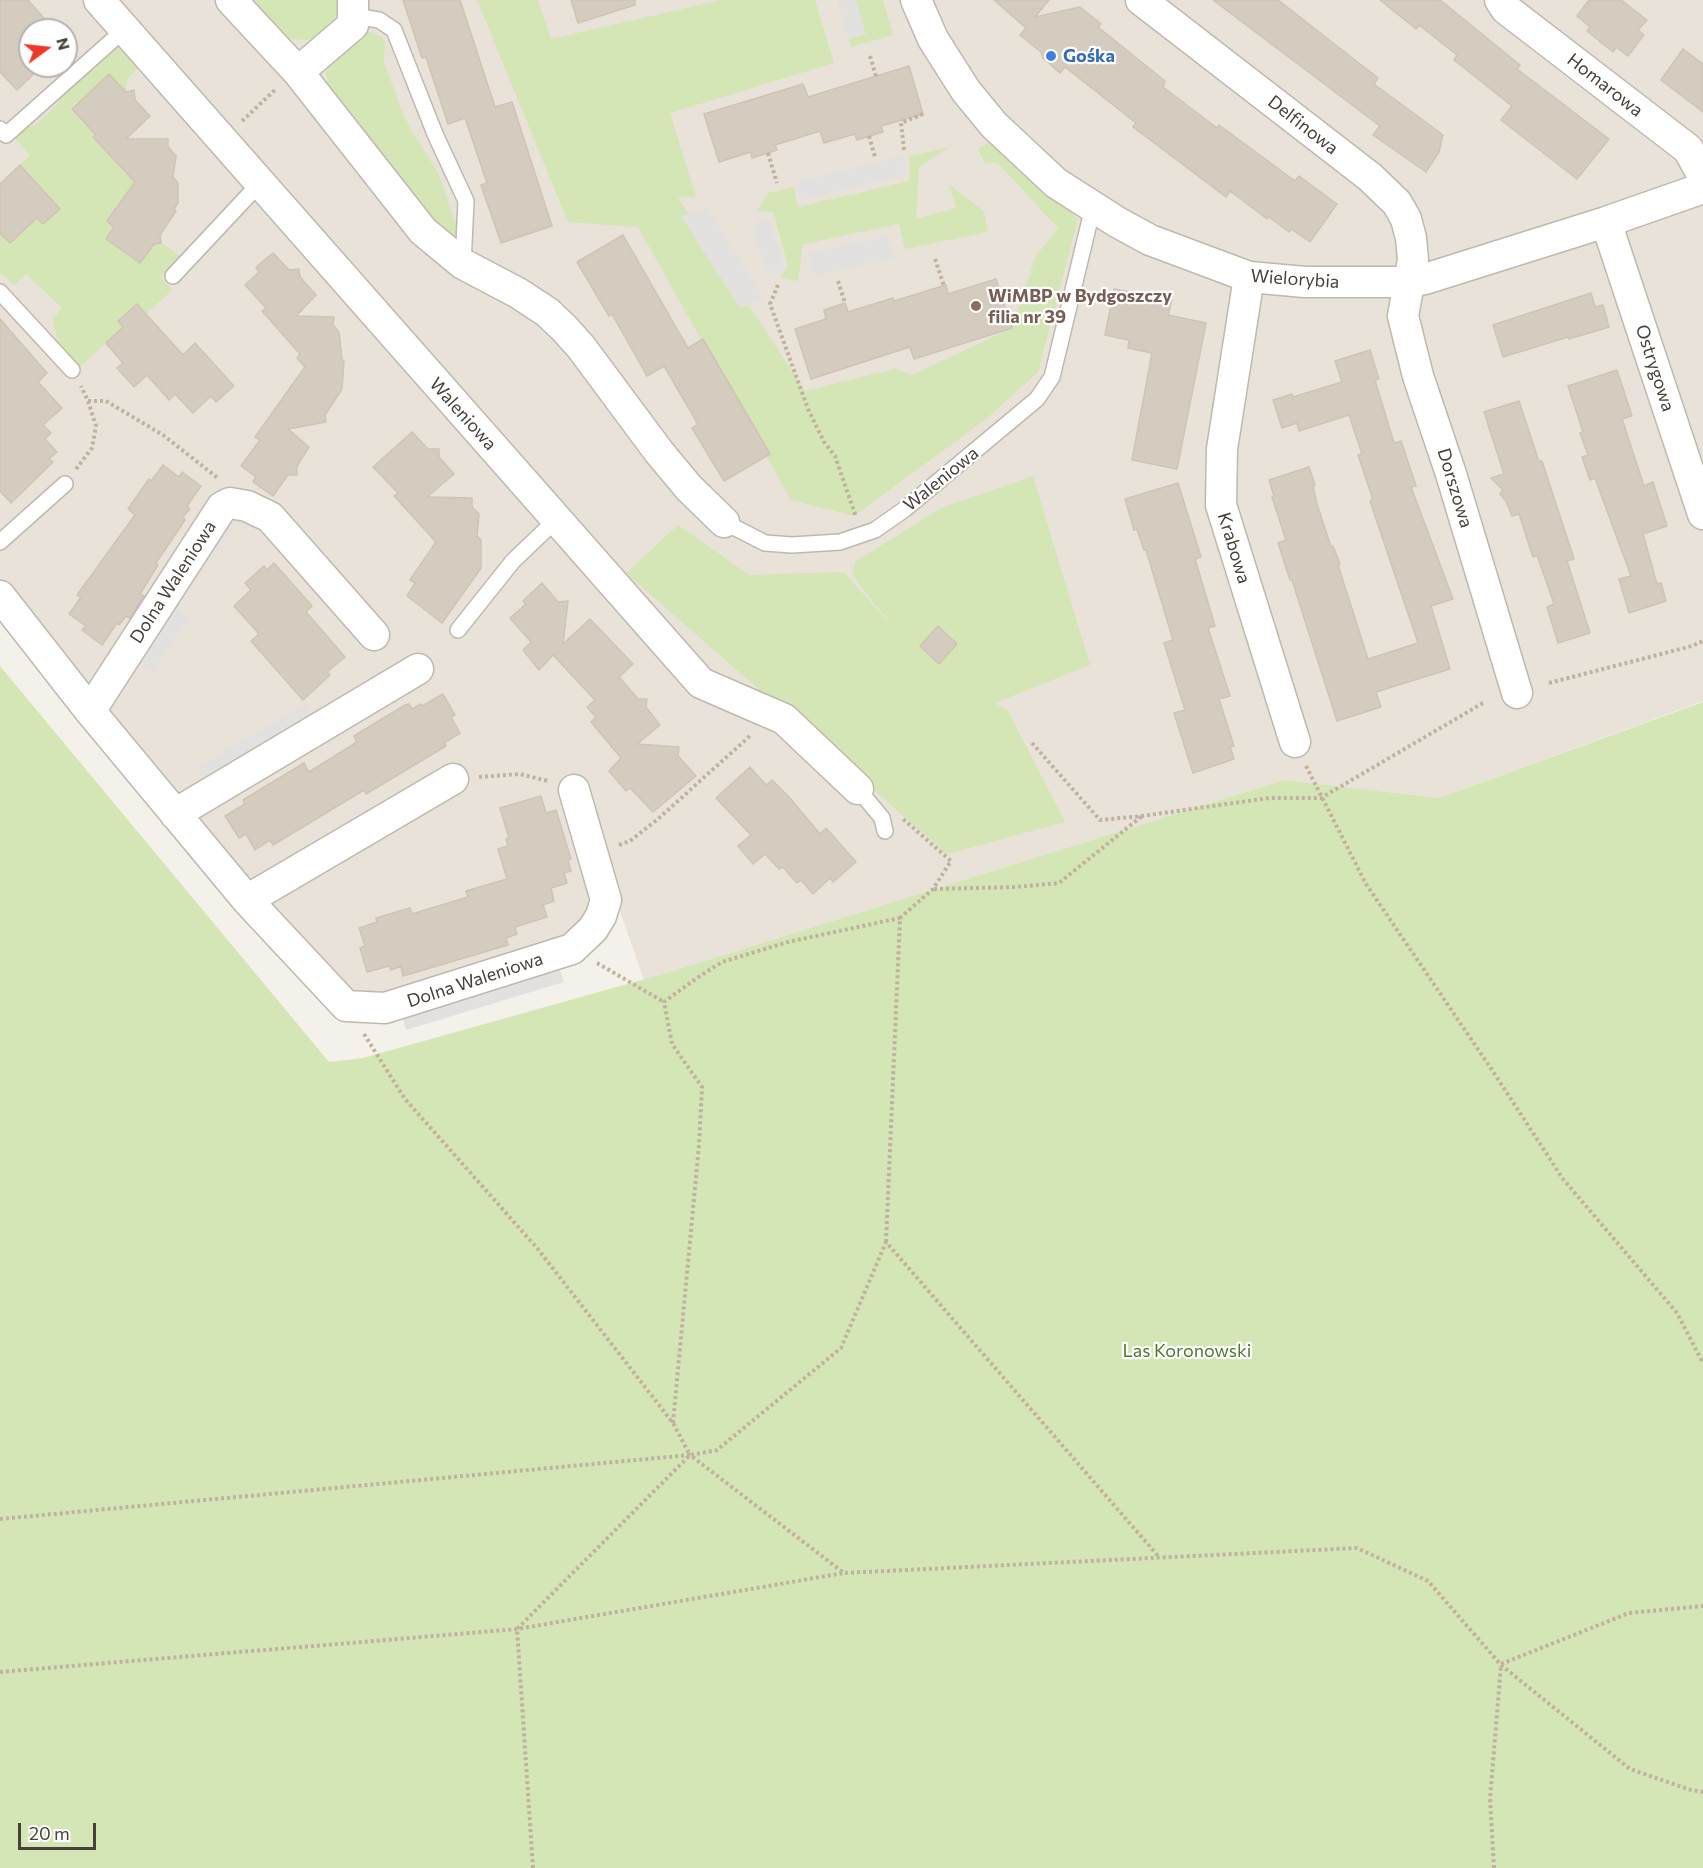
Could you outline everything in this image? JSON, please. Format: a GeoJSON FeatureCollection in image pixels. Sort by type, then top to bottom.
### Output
{"type":"FeatureCollection","features":[{"type":"Feature","properties":{"kind":"street","name":"Waleniowa"},"geometry":{"type":"LineString","coordinates":[[99,0],[701,683],[784,719],[858,789]]}},
{"type":"Feature","properties":{"kind":"street","name":"Waleniowa"},"geometry":{"type":"LineString","coordinates":[[231,0],[298,72],[423,231],[463,264],[518,293],[547,312],[564,328],[581,347],[659,452],[689,488],[724,522]]}},
{"type":"Feature","properties":{"kind":"street","name":"Wielorybia"},"geometry":{"type":"LineString","coordinates":[[916,0],[933,39],[966,91],[994,125],[1056,183],[1150,240],[1249,277],[1305,282],[1409,282],[1441,276],[1703,188]]}},
{"type":"Feature","properties":{"kind":"street","name":"Delfinowa"},"geometry":{"type":"LineString","coordinates":[[1141,0],[1382,187],[1406,219],[1413,260],[1409,282]]}},
{"type":"Feature","properties":{"kind":"street","name":"Homarowa"},"geometry":{"type":"LineString","coordinates":[[1500,0],[1506,9],[1688,149],[1703,176]]}},
{"type":"Feature","properties":{"kind":"street"},"geometry":{"type":"LineString","coordinates":[[298,72],[353,25],[354,8]]}},
{"type":"Feature","properties":{"kind":"street","name":"Ostrygowa"},"geometry":{"type":"LineString","coordinates":[[1606,222],[1703,514]]}},
{"type":"Feature","properties":{"kind":"street","name":"Krabowa"},"geometry":{"type":"LineString","coordinates":[[1249,277],[1222,449],[1221,505],[1295,742]]}},
{"type":"Feature","properties":{"kind":"street","name":"Dorszowa"},"geometry":{"type":"LineString","coordinates":[[1409,282],[1403,316],[1418,376],[1451,474],[1517,693]]}},
{"type":"Feature","properties":{"kind":"street","name":"Dolna Waleniowa"},"geometry":{"type":"LineString","coordinates":[[90,711],[222,507],[230,503],[240,503]]}},
{"type":"Feature","properties":{"kind":"street"},"geometry":{"type":"LineString","coordinates":[[240,503],[270,517],[375,634]]}},
{"type":"Feature","properties":{"kind":"street"},"geometry":{"type":"LineString","coordinates":[[0,596],[90,711],[247,900],[346,1006]]}},
{"type":"Feature","properties":{"kind":"street"},"geometry":{"type":"LineString","coordinates":[[175,814],[418,669]]}},
{"type":"Feature","properties":{"kind":"street"},"geometry":{"type":"LineString","coordinates":[[247,900],[453,779]]}},
{"type":"Feature","properties":{"kind":"street","name":"Dolna Waleniowa"},"geometry":{"type":"LineString","coordinates":[[346,1006],[385,1008],[572,949],[593,929],[601,916],[606,900],[574,790]]}},
{"type":"Feature","properties":{"kind":"lane"},"geometry":{"type":"LineString","coordinates":[[354,8],[394,30],[435,134],[466,201],[463,264]]}},
{"type":"Feature","properties":{"kind":"lane"},"geometry":{"type":"LineString","coordinates":[[0,129],[6,135],[125,29]]}},
{"type":"Feature","properties":{"kind":"lane"},"geometry":{"type":"LineString","coordinates":[[173,276],[260,183]]}},
{"type":"Feature","properties":{"kind":"lane","name":"Waleniowa"},"geometry":{"type":"LineString","coordinates":[[724,522],[765,543],[792,545],[840,542],[875,530],[905,509],[1037,399],[1052,377],[1093,207]]}},
{"type":"Feature","properties":{"kind":"lane"},"geometry":{"type":"LineString","coordinates":[[0,292],[72,370]]}},
{"type":"Feature","properties":{"kind":"lane"},"geometry":{"type":"LineString","coordinates":[[0,542],[65,484]]}},
{"type":"Feature","properties":{"kind":"lane"},"geometry":{"type":"LineString","coordinates":[[458,630],[513,561],[557,519]]}},
{"type":"Feature","properties":{"kind":"lane"},"geometry":{"type":"LineString","coordinates":[[858,789],[882,818],[885,831]]}},
{"type":"Feature","properties":{"kind":"path"},"geometry":{"type":"LineString","coordinates":[[870,56],[876,76]]}},
{"type":"Feature","properties":{"kind":"path"},"geometry":{"type":"LineString","coordinates":[[228,147],[235,127],[298,72]]}},
{"type":"Feature","properties":{"kind":"path"},"geometry":{"type":"LineString","coordinates":[[904,150],[901,123],[923,114]]}},
{"type":"Feature","properties":{"kind":"path"},"geometry":{"type":"LineString","coordinates":[[870,136],[875,157]]}},
{"type":"Feature","properties":{"kind":"path"},"geometry":{"type":"LineString","coordinates":[[768,153],[777,183]]}},
{"type":"Feature","properties":{"kind":"path"},"geometry":{"type":"LineString","coordinates":[[935,259],[944,286]]}},
{"type":"Feature","properties":{"kind":"path"},"geometry":{"type":"LineString","coordinates":[[838,281],[845,303]]}},
{"type":"Feature","properties":{"kind":"path"},"geometry":{"type":"LineString","coordinates":[[778,285],[770,304],[808,409],[824,442],[836,456],[860,535]]}},
{"type":"Feature","properties":{"kind":"path"},"geometry":{"type":"LineString","coordinates":[[65,484],[92,448],[96,426],[88,401],[72,370]]}},
{"type":"Feature","properties":{"kind":"path"},"geometry":{"type":"LineString","coordinates":[[88,401],[106,401],[163,435],[224,483],[240,503]]}},
{"type":"Feature","properties":{"kind":"path"},"geometry":{"type":"LineString","coordinates":[[1549,683],[1692,646],[1703,641]]}},
{"type":"Feature","properties":{"kind":"path"},"geometry":{"type":"LineString","coordinates":[[1032,742],[1100,820],[1269,798],[1321,798],[1483,703]]}},
{"type":"Feature","properties":{"kind":"path"},"geometry":{"type":"LineString","coordinates":[[613,847],[630,841],[658,819],[774,714]]}},
{"type":"Feature","properties":{"kind":"path"},"geometry":{"type":"LineString","coordinates":[[1295,742],[1366,884],[1563,1179],[1677,1313],[1703,1363]]}},
{"type":"Feature","properties":{"kind":"path"},"geometry":{"type":"LineString","coordinates":[[453,779],[520,774],[545,779],[574,790]]}},
{"type":"Feature","properties":{"kind":"path"},"geometry":{"type":"LineString","coordinates":[[933,890],[1059,883],[1142,816]]}},
{"type":"Feature","properties":{"kind":"path"},"geometry":{"type":"LineString","coordinates":[[664,1002],[722,962],[788,942],[900,918],[933,890],[951,861],[900,817]]}},
{"type":"Feature","properties":{"kind":"path"},"geometry":{"type":"LineString","coordinates":[[0,1519],[690,1455],[717,1450],[842,1348],[886,1242],[900,918]]}},
{"type":"Feature","properties":{"kind":"path"},"geometry":{"type":"LineString","coordinates":[[572,949],[664,1002],[672,1044],[702,1087],[699,1144],[673,1423]]}},
{"type":"Feature","properties":{"kind":"path"},"geometry":{"type":"LineString","coordinates":[[346,1006],[405,1099],[537,1248],[673,1423],[690,1455],[844,1573]]}},
{"type":"Feature","properties":{"kind":"path"},"geometry":{"type":"LineString","coordinates":[[886,1242],[1160,1557]]}},
{"type":"Feature","properties":{"kind":"path"},"geometry":{"type":"LineString","coordinates":[[534,1865],[517,1629],[690,1455]]}},
{"type":"Feature","properties":{"kind":"path"},"geometry":{"type":"LineString","coordinates":[[0,1672],[517,1629],[844,1573],[1357,1548],[1428,1581],[1501,1665],[1630,1768],[1691,1790],[1703,1792]]}},
{"type":"Feature","properties":{"kind":"path"},"geometry":{"type":"LineString","coordinates":[[1501,1665],[1629,1613],[1703,1606]]}},
{"type":"Feature","properties":{"kind":"path"},"geometry":{"type":"LineString","coordinates":[[1494,1868],[1490,1799],[1501,1665]]}},
{"type":"Feature","properties":{"kind":"shaded area"},"geometry":{"type":"Polygon","coordinates":[[[0,0],[1703,0],[1703,701],[1439,798],[1284,780],[644,980],[575,775],[566,778],[591,855],[593,929],[346,1006],[0,596],[0,0]]]}},
{"type":"Feature","properties":{"kind":"shaded area"},"geometry":{"type":"Polygon","coordinates":[[[838,0],[856,0],[866,34],[849,39],[838,0]]]}},
{"type":"Feature","properties":{"kind":"shaded area"},"geometry":{"type":"Polygon","coordinates":[[[902,156],[907,174],[800,201],[796,182],[902,156]]]}},
{"type":"Feature","properties":{"kind":"shaded area"},"geometry":{"type":"Polygon","coordinates":[[[707,208],[765,299],[740,308],[681,216],[707,208]]]}},
{"type":"Feature","properties":{"kind":"shaded area"},"geometry":{"type":"Polygon","coordinates":[[[757,219],[770,221],[785,271],[767,271],[753,236],[757,219]]]}},
{"type":"Feature","properties":{"kind":"shaded area"},"geometry":{"type":"Polygon","coordinates":[[[889,236],[893,259],[813,276],[808,253],[889,236]]]}},
{"type":"Feature","properties":{"kind":"shaded area"},"geometry":{"type":"Polygon","coordinates":[[[224,515],[241,517],[198,575],[192,570],[224,515]]]}},
{"type":"Feature","properties":{"kind":"shaded area"},"geometry":{"type":"Polygon","coordinates":[[[175,607],[189,617],[152,672],[138,662],[175,607]]]}},
{"type":"Feature","properties":{"kind":"shaded area"},"geometry":{"type":"Polygon","coordinates":[[[307,704],[311,719],[202,784],[199,766],[307,704]]]}},
{"type":"Feature","properties":{"kind":"shaded area"},"geometry":{"type":"Polygon","coordinates":[[[558,965],[564,982],[406,1030],[401,1013],[558,965]]]}},
{"type":"Feature","properties":{"kind":"green space"},"geometry":{"type":"Polygon","coordinates":[[[247,0],[337,0],[337,12],[331,26],[318,37],[307,40],[291,39],[247,0]]]}},
{"type":"Feature","properties":{"kind":"green space"},"geometry":{"type":"Polygon","coordinates":[[[477,0],[538,0],[551,39],[721,0],[815,0],[834,63],[670,113],[696,197],[678,198],[805,391],[895,369],[912,375],[1012,328],[1036,256],[1058,228],[998,163],[984,162],[978,149],[991,141],[1078,219],[1038,372],[986,419],[854,516],[791,500],[638,227],[568,222],[477,0]]]}},
{"type":"Feature","properties":{"kind":"green space"},"geometry":{"type":"Polygon","coordinates":[[[838,0],[883,0],[893,35],[851,47],[838,0]]]}},
{"type":"Feature","properties":{"kind":"green space"},"geometry":{"type":"Polygon","coordinates":[[[372,32],[385,42],[384,62],[401,109],[437,171],[443,186],[457,228],[457,233],[453,236],[444,234],[329,93],[326,74],[329,64],[365,33],[372,32]]]}},
{"type":"Feature","properties":{"kind":"green space"},"geometry":{"type":"Polygon","coordinates":[[[115,46],[138,68],[127,79],[126,92],[109,74],[92,90],[94,93],[82,105],[77,101],[71,107],[87,125],[102,129],[93,138],[141,188],[127,193],[107,221],[114,227],[106,239],[140,263],[154,244],[161,243],[180,256],[161,277],[172,290],[146,314],[137,304],[123,327],[80,367],[58,345],[53,319],[62,308],[26,274],[14,285],[0,273],[0,233],[10,243],[37,218],[43,224],[60,209],[20,165],[30,155],[14,137],[23,128],[36,125],[58,104],[59,96],[115,46]]]}},
{"type":"Feature","properties":{"kind":"green space"},"geometry":{"type":"Polygon","coordinates":[[[950,147],[919,167],[916,219],[956,208],[949,184],[984,211],[988,232],[905,249],[899,224],[803,244],[798,281],[780,278],[788,265],[773,212],[757,211],[768,193],[794,187],[798,207],[909,181],[910,156],[950,147]]]}},
{"type":"Feature","properties":{"kind":"green space"},"geometry":{"type":"Polygon","coordinates":[[[1033,476],[1090,665],[995,703],[1008,711],[1065,822],[947,854],[626,573],[678,525],[749,575],[844,572],[897,632],[852,575],[855,562],[941,508],[1033,476]]]}},
{"type":"Feature","properties":{"kind":"green space","name":"Las Koronowski"},"geometry":{"type":"Polygon","coordinates":[[[0,666],[329,1062],[363,1058],[663,974],[1284,780],[1439,798],[1703,702],[1703,1868],[0,1868],[0,666]]]}},
{"type":"Feature","properties":{"kind":"building"},"geometry":{"type":"Polygon","coordinates":[[[0,0],[28,0],[44,18],[18,18],[18,78],[30,78],[17,90],[0,72],[0,0]]]}},
{"type":"Feature","properties":{"kind":"building"},"geometry":{"type":"Polygon","coordinates":[[[403,0],[460,0],[495,107],[512,102],[552,226],[501,243],[481,185],[487,183],[465,118],[448,124],[426,57],[422,58],[403,0]]]}},
{"type":"Feature","properties":{"kind":"building"},"geometry":{"type":"Polygon","coordinates":[[[571,0],[635,0],[635,5],[578,23],[571,0]]]}},
{"type":"Feature","properties":{"kind":"building"},"geometry":{"type":"Polygon","coordinates":[[[994,0],[1049,0],[1035,17],[1080,7],[1101,24],[1098,27],[1165,81],[1163,87],[1217,128],[1219,125],[1295,181],[1299,176],[1337,204],[1310,242],[1291,229],[1289,232],[1269,217],[1267,219],[1230,191],[1226,197],[1133,127],[1136,123],[1065,67],[1060,73],[1043,58],[1041,52],[1020,35],[1026,28],[994,0]]]}},
{"type":"Feature","properties":{"kind":"building"},"geometry":{"type":"Polygon","coordinates":[[[1213,0],[1278,0],[1378,78],[1374,84],[1443,135],[1439,152],[1426,172],[1373,135],[1380,126],[1213,0]]]}},
{"type":"Feature","properties":{"kind":"building"},"geometry":{"type":"Polygon","coordinates":[[[1380,0],[1440,0],[1520,65],[1517,69],[1609,139],[1577,179],[1501,120],[1512,106],[1454,60],[1457,55],[1419,25],[1416,29],[1380,0]]]}},
{"type":"Feature","properties":{"kind":"building"},"geometry":{"type":"Polygon","coordinates":[[[1589,0],[1621,0],[1647,20],[1638,30],[1644,35],[1628,56],[1616,47],[1613,52],[1587,31],[1590,27],[1577,16],[1589,0]]]}},
{"type":"Feature","properties":{"kind":"building"},"geometry":{"type":"Polygon","coordinates":[[[1683,49],[1703,64],[1703,112],[1661,80],[1683,49]]]}},
{"type":"Feature","properties":{"kind":"building"},"geometry":{"type":"Polygon","coordinates":[[[909,66],[923,114],[881,126],[883,132],[857,140],[855,134],[824,143],[820,131],[775,145],[777,150],[752,158],[751,152],[719,162],[704,114],[803,84],[808,97],[909,66]]]}},
{"type":"Feature","properties":{"kind":"building"},"geometry":{"type":"Polygon","coordinates":[[[109,74],[126,92],[134,90],[135,100],[150,116],[126,139],[168,139],[168,147],[176,156],[173,177],[178,183],[178,203],[174,209],[176,211],[160,235],[161,243],[154,244],[140,263],[106,239],[114,227],[107,221],[135,182],[93,137],[96,135],[72,109],[109,74]]]}},
{"type":"Feature","properties":{"kind":"building"},"geometry":{"type":"Polygon","coordinates":[[[20,165],[60,209],[43,224],[37,218],[10,243],[0,233],[0,184],[20,165]]]}},
{"type":"Feature","properties":{"kind":"building"},"geometry":{"type":"Polygon","coordinates":[[[623,235],[688,348],[703,339],[770,454],[724,481],[692,428],[698,424],[664,366],[647,376],[612,314],[609,316],[577,262],[623,235]]]}},
{"type":"Feature","properties":{"kind":"building"},"geometry":{"type":"Polygon","coordinates":[[[273,253],[289,270],[299,269],[300,277],[316,295],[296,316],[334,317],[333,325],[339,332],[344,361],[342,389],[325,415],[326,422],[288,429],[309,447],[297,466],[297,475],[288,475],[273,496],[253,482],[256,477],[241,466],[260,440],[255,437],[305,367],[297,358],[300,354],[262,311],[266,308],[245,285],[259,272],[256,267],[273,253]]]}},
{"type":"Feature","properties":{"kind":"building"},"geometry":{"type":"Polygon","coordinates":[[[996,279],[1012,328],[914,359],[910,347],[811,379],[795,329],[826,319],[824,310],[845,303],[848,312],[946,285],[948,294],[996,279]]]}},
{"type":"Feature","properties":{"kind":"building"},"geometry":{"type":"Polygon","coordinates":[[[1114,289],[1172,300],[1168,315],[1206,323],[1177,469],[1132,460],[1152,353],[1128,348],[1129,340],[1105,335],[1114,289]]]}},
{"type":"Feature","properties":{"kind":"building"},"geometry":{"type":"Polygon","coordinates":[[[1591,293],[1595,307],[1603,305],[1609,327],[1503,357],[1493,325],[1591,293]]]}},
{"type":"Feature","properties":{"kind":"building"},"geometry":{"type":"Polygon","coordinates":[[[137,304],[183,355],[195,343],[234,386],[216,402],[211,396],[193,413],[175,394],[169,400],[147,375],[134,387],[117,368],[123,363],[106,343],[123,327],[118,321],[137,304]]]}},
{"type":"Feature","properties":{"kind":"building"},"geometry":{"type":"Polygon","coordinates":[[[0,319],[47,373],[38,382],[62,408],[43,425],[51,433],[45,439],[57,452],[49,459],[53,462],[11,503],[0,491],[0,319]]]}},
{"type":"Feature","properties":{"kind":"building"},"geometry":{"type":"Polygon","coordinates":[[[1370,350],[1379,379],[1375,380],[1394,443],[1401,441],[1416,486],[1411,487],[1453,599],[1431,606],[1450,669],[1376,692],[1381,707],[1337,721],[1278,543],[1286,540],[1269,480],[1309,467],[1315,485],[1313,486],[1317,504],[1331,547],[1333,546],[1340,564],[1338,565],[1368,659],[1418,643],[1370,501],[1373,500],[1358,455],[1362,454],[1349,415],[1299,431],[1297,423],[1282,428],[1273,400],[1292,394],[1293,397],[1342,382],[1335,361],[1370,350]]]}},
{"type":"Feature","properties":{"kind":"building"},"geometry":{"type":"Polygon","coordinates":[[[1617,370],[1632,416],[1622,419],[1644,486],[1653,482],[1667,526],[1643,534],[1657,584],[1661,583],[1666,601],[1629,613],[1619,579],[1631,576],[1595,478],[1590,480],[1582,457],[1588,455],[1568,386],[1617,370]]]}},
{"type":"Feature","properties":{"kind":"building"},"geometry":{"type":"Polygon","coordinates":[[[1519,401],[1539,462],[1542,461],[1574,559],[1567,561],[1590,633],[1558,643],[1547,607],[1554,604],[1537,555],[1533,557],[1519,514],[1512,516],[1506,501],[1500,494],[1503,490],[1491,478],[1504,474],[1484,412],[1519,401]]]}},
{"type":"Feature","properties":{"kind":"building"},"geometry":{"type":"Polygon","coordinates":[[[412,432],[428,449],[439,449],[439,457],[454,474],[427,497],[472,498],[472,507],[479,514],[477,536],[481,540],[481,568],[442,623],[407,596],[415,583],[410,580],[436,542],[394,496],[398,493],[373,467],[412,432]]]}},
{"type":"Feature","properties":{"kind":"building"},"geometry":{"type":"Polygon","coordinates":[[[163,465],[179,477],[182,472],[201,486],[187,506],[190,509],[183,517],[185,520],[156,563],[158,565],[140,594],[144,596],[130,618],[126,616],[119,625],[117,623],[102,645],[82,630],[86,626],[69,614],[81,597],[77,595],[135,515],[128,509],[149,479],[151,481],[163,465]]]}},
{"type":"Feature","properties":{"kind":"building"},"geometry":{"type":"Polygon","coordinates":[[[1178,483],[1201,557],[1195,559],[1215,626],[1208,628],[1230,696],[1219,699],[1234,746],[1230,747],[1234,759],[1193,773],[1174,713],[1185,710],[1164,643],[1173,640],[1146,550],[1144,550],[1137,529],[1134,530],[1125,499],[1178,483]]]}},
{"type":"Feature","properties":{"kind":"building"},"geometry":{"type":"Polygon","coordinates":[[[274,563],[312,606],[306,612],[345,657],[327,672],[330,675],[303,700],[251,641],[259,634],[234,606],[251,590],[245,583],[264,566],[267,570],[274,563]]]}},
{"type":"Feature","properties":{"kind":"building"},"geometry":{"type":"Polygon","coordinates":[[[542,583],[558,602],[568,601],[563,644],[590,619],[633,664],[619,677],[638,699],[647,699],[646,707],[660,725],[637,744],[679,747],[678,756],[696,776],[653,812],[630,788],[626,791],[609,771],[621,758],[591,722],[596,717],[587,707],[595,700],[553,655],[539,670],[523,650],[531,642],[510,618],[526,604],[523,601],[542,583]]]}},
{"type":"Feature","properties":{"kind":"building"},"geometry":{"type":"Polygon","coordinates":[[[938,626],[957,644],[939,664],[920,646],[938,626]]]}},
{"type":"Feature","properties":{"kind":"building"},"geometry":{"type":"Polygon","coordinates":[[[443,694],[455,715],[451,717],[460,733],[444,743],[446,746],[366,794],[364,790],[273,845],[270,840],[255,850],[246,834],[239,838],[225,816],[245,804],[243,800],[304,763],[309,772],[357,742],[354,736],[405,705],[409,704],[412,709],[443,694]]]}},
{"type":"Feature","properties":{"kind":"building"},"geometry":{"type":"Polygon","coordinates":[[[750,767],[766,785],[772,780],[820,834],[826,828],[856,862],[833,882],[830,878],[813,894],[801,880],[797,883],[783,867],[779,869],[765,854],[753,864],[738,846],[751,835],[716,798],[750,767]]]}},
{"type":"Feature","properties":{"kind":"building"},"geometry":{"type":"Polygon","coordinates":[[[541,796],[546,813],[556,810],[571,859],[568,860],[571,871],[564,873],[567,883],[551,888],[554,901],[543,905],[547,917],[515,927],[517,934],[506,938],[508,945],[403,976],[401,966],[391,970],[389,966],[367,972],[360,948],[365,946],[359,928],[377,922],[376,918],[410,908],[412,914],[468,897],[466,891],[507,879],[498,849],[508,846],[506,839],[509,838],[500,808],[541,796]]]}},
{"type":"Feature","properties":{"kind":"place","name":"Gośka"},"geometry":{"type":"Point","coordinates":[1051,56]}},
{"type":"Feature","properties":{"kind":"place","name":"WiMBP w Bydgoszczy filia nr 39"},"geometry":{"type":"Point","coordinates":[976,306]}}]}
